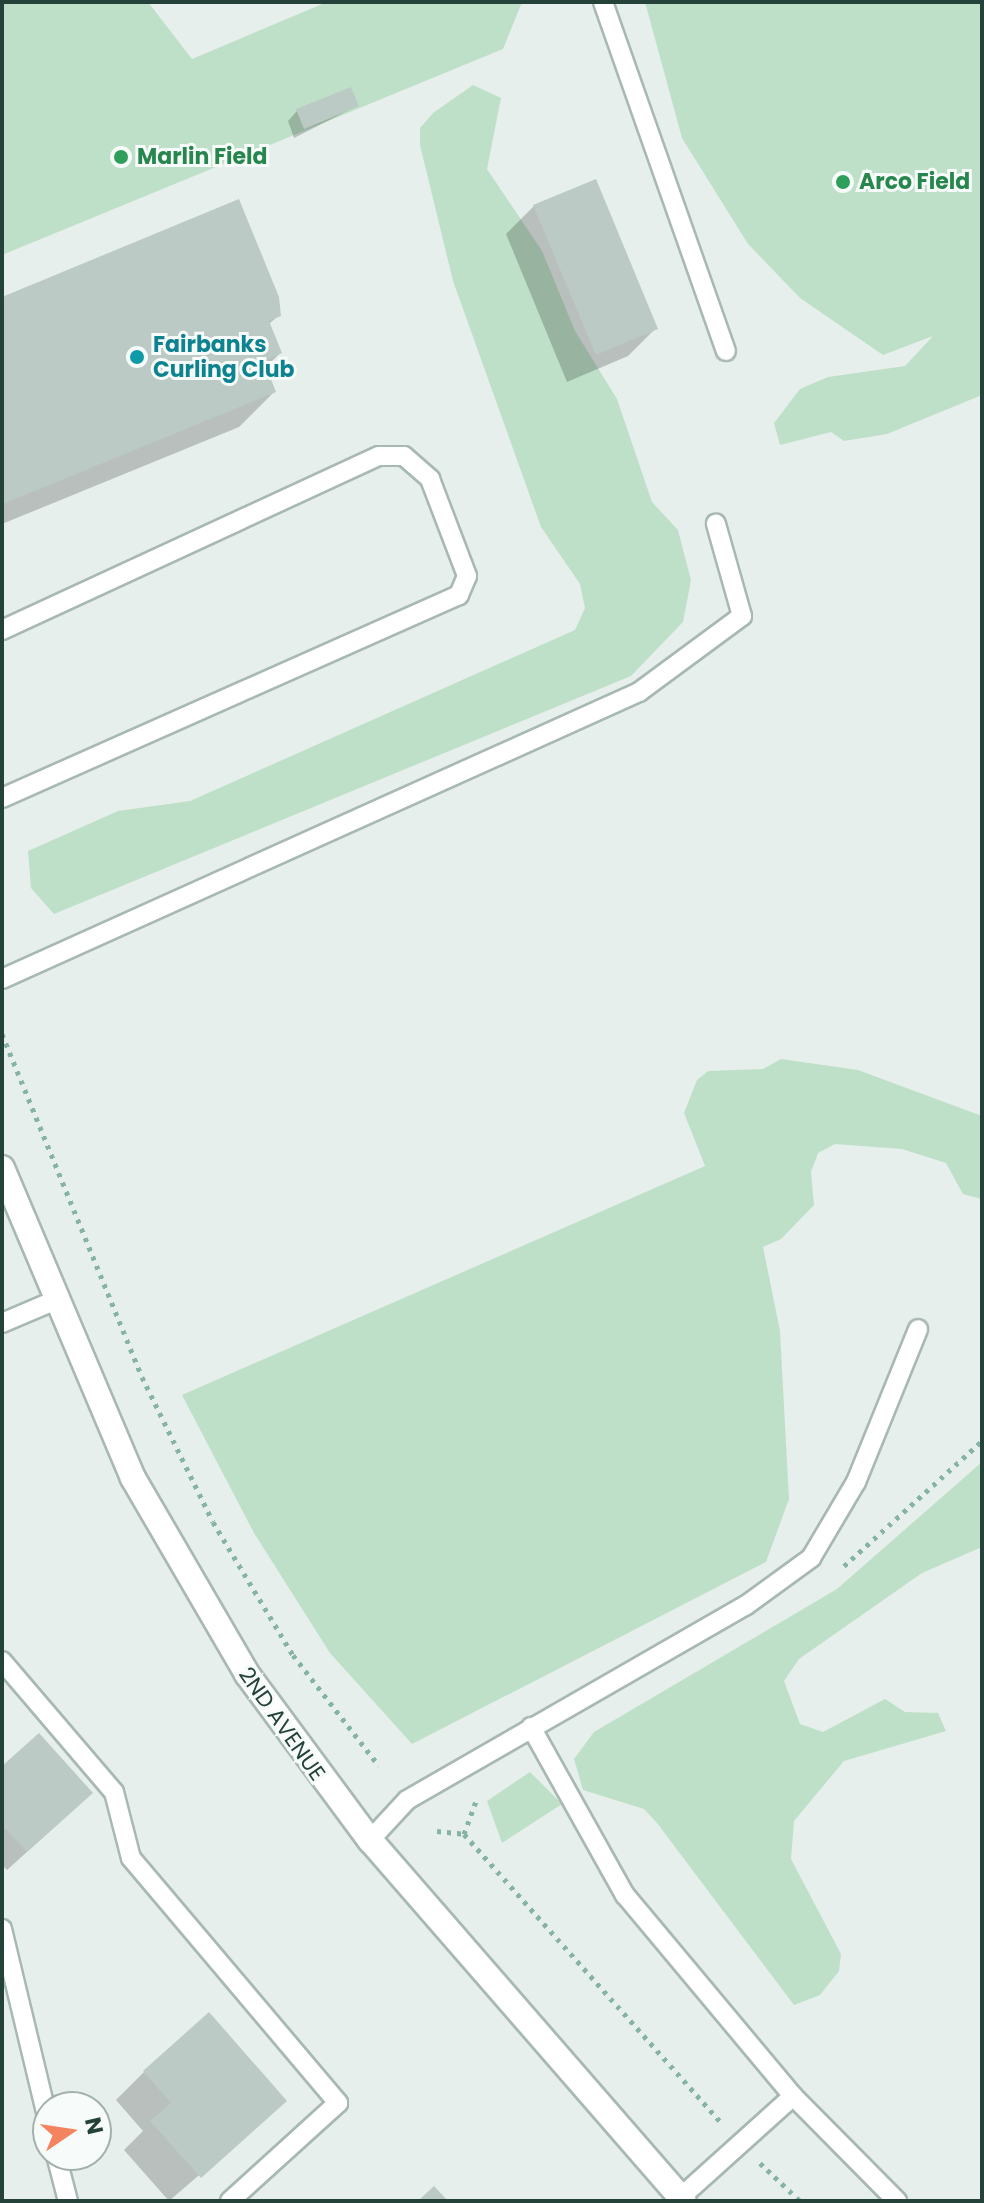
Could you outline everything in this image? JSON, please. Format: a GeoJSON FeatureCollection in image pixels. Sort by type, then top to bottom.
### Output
{"type":"FeatureCollection","features":[{"type":"Feature","properties":{"kind":"street","name":"2ND AVENUE"},"geometry":{"type":"LineString","coordinates":[[2,1168],[133,1478],[192,1585],[247,1674],[370,1840],[682,2199]]}},
{"type":"Feature","properties":{"kind":"lane"},"geometry":{"type":"LineString","coordinates":[[603,2],[726,351]]}},
{"type":"Feature","properties":{"kind":"lane"},"geometry":{"type":"LineString","coordinates":[[2,630],[379,456],[404,456],[430,479],[467,576],[459,595],[2,798]]}},
{"type":"Feature","properties":{"kind":"lane"},"geometry":{"type":"LineString","coordinates":[[2,979],[639,692],[742,616],[716,524]]}},
{"type":"Feature","properties":{"kind":"lane"},"geometry":{"type":"LineString","coordinates":[[2,1323],[56,1300]]}},
{"type":"Feature","properties":{"kind":"lane"},"geometry":{"type":"LineString","coordinates":[[370,1840],[407,1800],[745,1606],[811,1558],[856,1482],[918,1329]]}},
{"type":"Feature","properties":{"kind":"lane"},"geometry":{"type":"LineString","coordinates":[[2,1661],[114,1792],[131,1858],[338,2103],[230,2201]]}},
{"type":"Feature","properties":{"kind":"lane"},"geometry":{"type":"LineString","coordinates":[[531,1727],[625,1895],[793,2096],[897,2201]]}},
{"type":"Feature","properties":{"kind":"lane"},"geometry":{"type":"LineString","coordinates":[[2,1929],[41,2091]]}},
{"type":"Feature","properties":{"kind":"lane"},"geometry":{"type":"LineString","coordinates":[[682,2199],[793,2096]]}},
{"type":"Feature","properties":{"kind":"lane"},"geometry":{"type":"LineString","coordinates":[[60,2171],[68,2201]]}},
{"type":"Feature","properties":{"kind":"path"},"geometry":{"type":"LineString","coordinates":[[2,1034],[142,1377],[213,1522],[293,1655],[379,1766]]}},
{"type":"Feature","properties":{"kind":"path"},"geometry":{"type":"LineString","coordinates":[[437,1831],[464,1834],[740,2143],[800,2201]]}},
{"type":"Feature","properties":{"kind":"green space","name":"Marlin Field"},"geometry":{"type":"Polygon","coordinates":[[[2,2],[148,2],[192,59],[327,2],[522,2],[503,49],[2,255],[2,2]]]}},
{"type":"Feature","properties":{"kind":"green space","name":"Arco Field"},"geometry":{"type":"Polygon","coordinates":[[[645,2],[982,2],[982,395],[887,434],[844,441],[831,432],[780,445],[774,423],[800,389],[828,377],[905,366],[933,336],[883,355],[800,298],[748,244],[682,138],[645,2]]]}},
{"type":"Feature","properties":{"kind":"green space"},"geometry":{"type":"Polygon","coordinates":[[[473,85],[501,98],[487,169],[542,251],[575,331],[617,399],[652,502],[678,530],[691,580],[683,622],[631,676],[54,914],[31,888],[28,851],[118,811],[190,801],[575,630],[585,608],[580,584],[541,527],[453,281],[420,145],[420,128],[433,113],[473,85]]]}},
{"type":"Feature","properties":{"kind":"green space"},"geometry":{"type":"Polygon","coordinates":[[[781,1059],[858,1070],[982,1116],[982,1199],[963,1194],[946,1163],[902,1149],[835,1144],[818,1153],[811,1172],[814,1205],[781,1239],[763,1247],[780,1331],[789,1499],[766,1562],[412,1744],[330,1653],[254,1533],[182,1395],[705,1166],[684,1113],[697,1080],[708,1071],[763,1069],[781,1059]]]}},
{"type":"Feature","properties":{"kind":"green space"},"geometry":{"type":"Polygon","coordinates":[[[982,1462],[982,1547],[922,1573],[799,1659],[784,1681],[800,1724],[823,1732],[885,1699],[905,1712],[938,1713],[946,1731],[844,1761],[794,1821],[791,1859],[841,1954],[839,1971],[820,1995],[794,2005],[657,1823],[644,1809],[583,1790],[574,1759],[594,1732],[837,1589],[982,1462]]]}},
{"type":"Feature","properties":{"kind":"green space"},"geometry":{"type":"Polygon","coordinates":[[[530,1772],[562,1804],[502,1843],[487,1801],[530,1772]]]}},
{"type":"Feature","properties":{"kind":"building"},"geometry":{"type":"Polygon","coordinates":[[[351,87],[359,106],[304,129],[296,109],[351,87]]]}},
{"type":"Feature","properties":{"kind":"building"},"geometry":{"type":"Polygon","coordinates":[[[596,179],[658,329],[596,355],[533,205],[596,179]]]}},
{"type":"Feature","properties":{"kind":"building","name":"Fairbanks Curling Club"},"geometry":{"type":"Polygon","coordinates":[[[239,199],[279,297],[281,316],[269,321],[282,353],[264,361],[276,392],[3,504],[2,517],[2,297],[239,199]]]}},
{"type":"Feature","properties":{"kind":"building"},"geometry":{"type":"Polygon","coordinates":[[[39,1733],[93,1793],[27,1852],[2,1825],[2,1766],[39,1733]]]}},
{"type":"Feature","properties":{"kind":"building"},"geometry":{"type":"Polygon","coordinates":[[[209,2012],[287,2101],[201,2178],[150,2121],[171,2103],[143,2071],[209,2012]]]}},
{"type":"Feature","properties":{"kind":"building"},"geometry":{"type":"Polygon","coordinates":[[[434,2186],[448,2201],[418,2201],[434,2186]]]}},
{"type":"Feature","properties":{"kind":"place","name":"Marlin Field"},"geometry":{"type":"Point","coordinates":[121,157]}},
{"type":"Feature","properties":{"kind":"place","name":"Arco Field"},"geometry":{"type":"Point","coordinates":[843,182]}},
{"type":"Feature","properties":{"kind":"place","name":"Fairbanks Curling Club"},"geometry":{"type":"Point","coordinates":[137,357]}}]}
